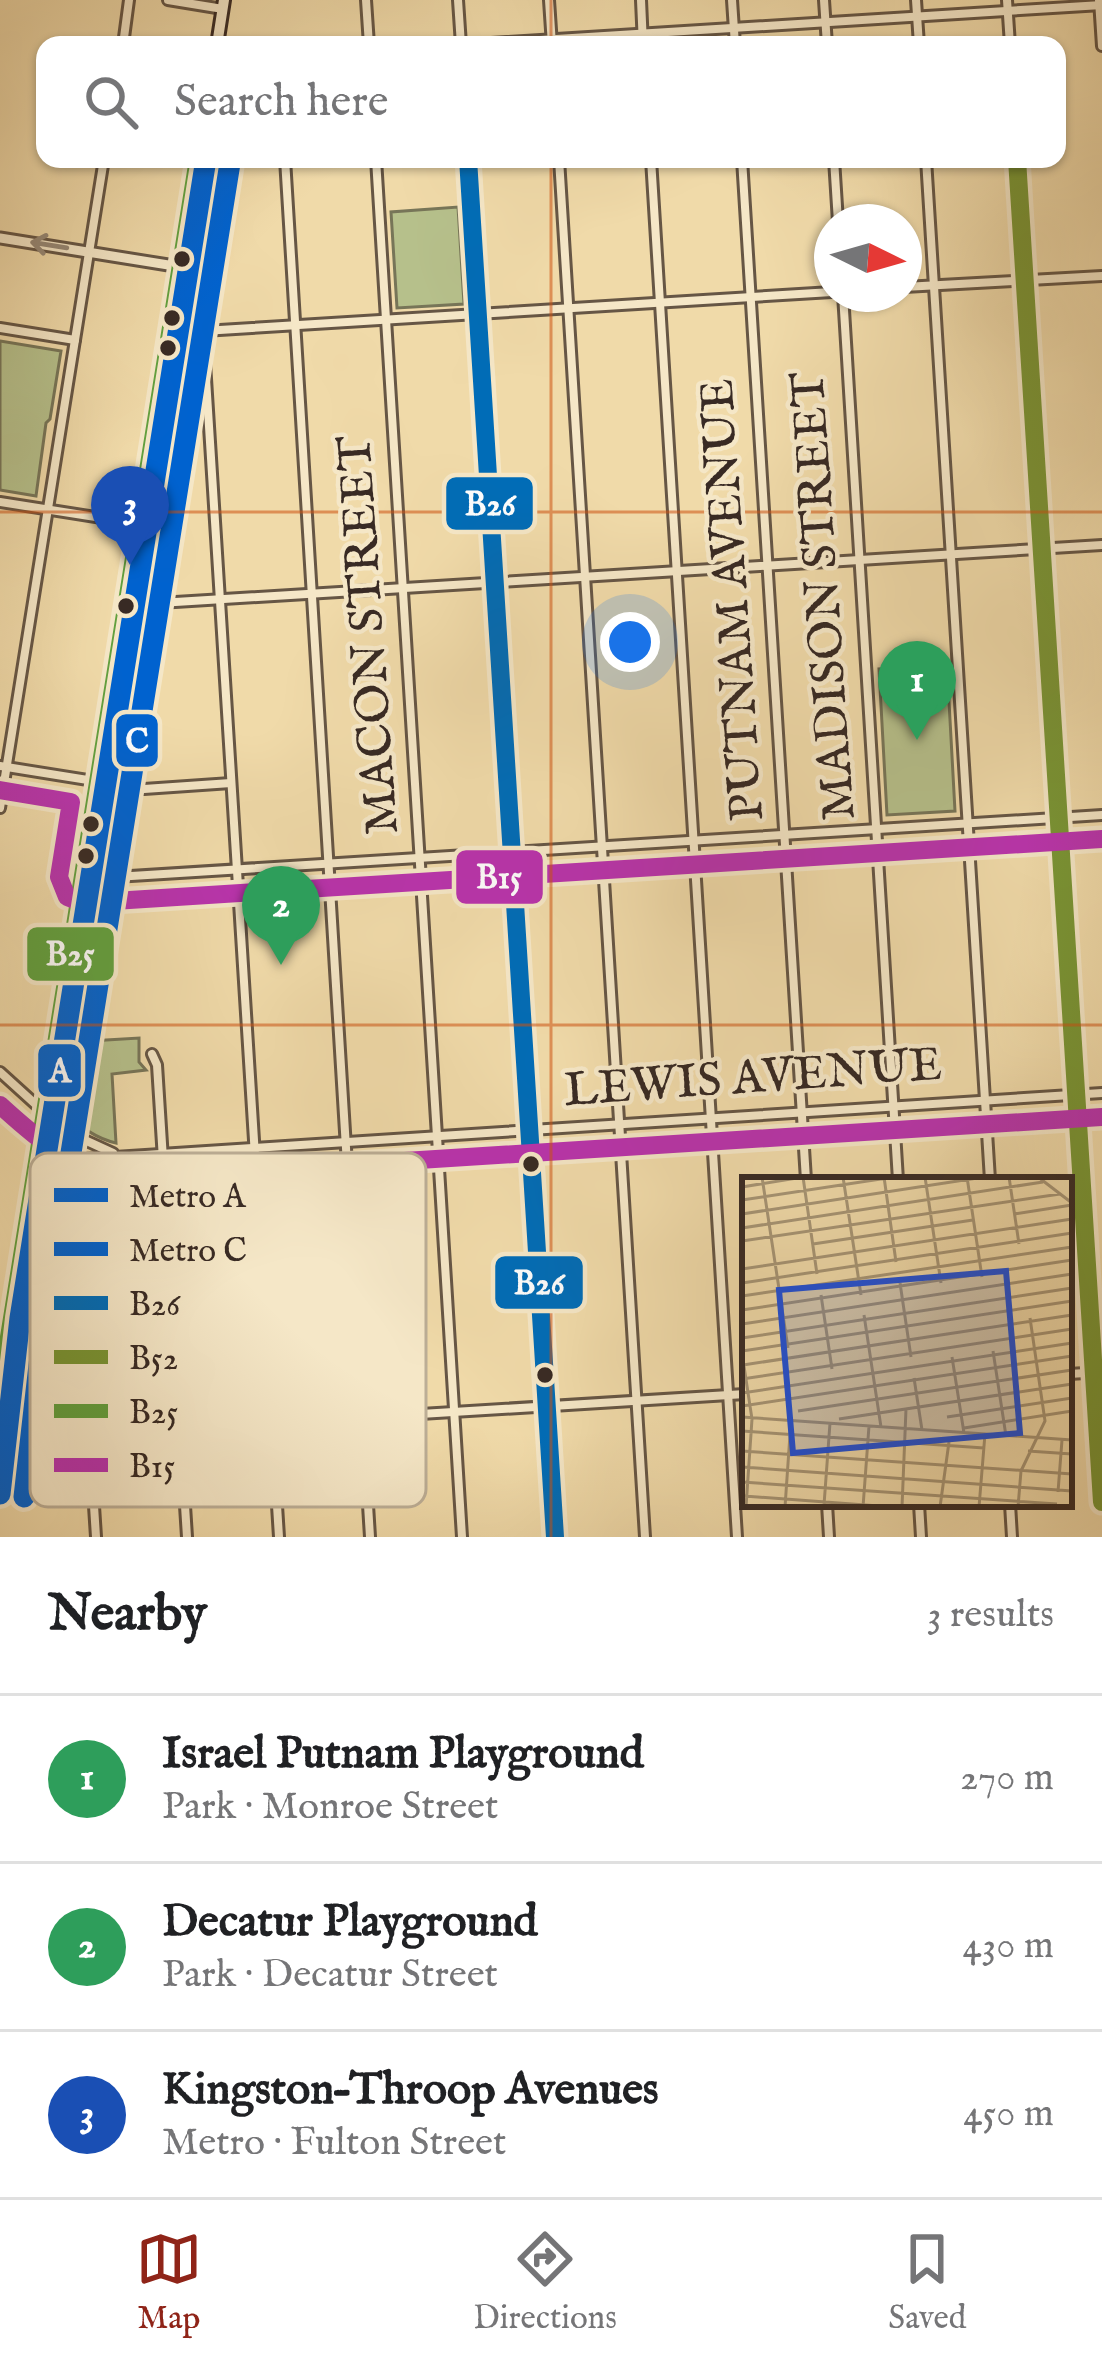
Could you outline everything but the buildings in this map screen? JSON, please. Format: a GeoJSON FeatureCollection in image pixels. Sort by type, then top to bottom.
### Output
{"type":"FeatureCollection","features":[{"type":"Feature","properties":{"kind":"main road"},"geometry":{"type":"LineString","coordinates":[[218,36],[223,4]]}},
{"type":"Feature","properties":{"kind":"main road"},"geometry":{"type":"LineString","coordinates":[[40,1153],[197,168]]}},
{"type":"Feature","properties":{"kind":"main road"},"geometry":{"type":"LineString","coordinates":[[0,1394],[30,1211]]}},
{"type":"Feature","properties":{"kind":"street"},"geometry":{"type":"LineString","coordinates":[[124,36],[130,0]]}},
{"type":"Feature","properties":{"kind":"street"},"geometry":{"type":"LineString","coordinates":[[168,0],[223,4]]}},
{"type":"Feature","properties":{"kind":"street"},"geometry":{"type":"LineString","coordinates":[[366,0],[368,36]]}},
{"type":"Feature","properties":{"kind":"street"},"geometry":{"type":"LineString","coordinates":[[458,0],[460,36]]}},
{"type":"Feature","properties":{"kind":"street"},"geometry":{"type":"LineString","coordinates":[[549,0],[552,36]]}},
{"type":"Feature","properties":{"kind":"street"},"geometry":{"type":"LineString","coordinates":[[640,0],[643,34]]}},
{"type":"Feature","properties":{"kind":"street"},"geometry":{"type":"LineString","coordinates":[[732,0],[734,36]]}},
{"type":"Feature","properties":{"kind":"street"},"geometry":{"type":"LineString","coordinates":[[824,0],[827,36]]}},
{"type":"Feature","properties":{"kind":"street"},"geometry":{"type":"LineString","coordinates":[[916,0],[918,36]]}},
{"type":"Feature","properties":{"kind":"street"},"geometry":{"type":"LineString","coordinates":[[620,36],[917,16],[1008,5],[1100,3],[1102,46]]}},
{"type":"Feature","properties":{"kind":"street"},"geometry":{"type":"LineString","coordinates":[[1008,5],[1010,36]]}},
{"type":"Feature","properties":{"kind":"street"},"geometry":{"type":"LineString","coordinates":[[0,808],[103,168]]}},
{"type":"Feature","properties":{"kind":"street"},"geometry":{"type":"LineString","coordinates":[[285,168],[346,1153]]}},
{"type":"Feature","properties":{"kind":"street","name":"MACON STREET"},"geometry":{"type":"LineString","coordinates":[[377,168],[462,1537]]}},
{"type":"Feature","properties":{"kind":"street"},"geometry":{"type":"LineString","coordinates":[[469,168],[555,1537]]}},
{"type":"Feature","properties":{"kind":"street"},"geometry":{"type":"LineString","coordinates":[[560,168],[645,1537]]}},
{"type":"Feature","properties":{"kind":"street"},"geometry":{"type":"LineString","coordinates":[[652,168],[737,1537]]}},
{"type":"Feature","properties":{"kind":"street","name":"PUTNAM AVENUE"},"geometry":{"type":"LineString","coordinates":[[743,168],[806,1177]]}},
{"type":"Feature","properties":{"kind":"street"},"geometry":{"type":"LineString","coordinates":[[835,168],[837,204]]}},
{"type":"Feature","properties":{"kind":"street"},"geometry":{"type":"LineString","coordinates":[[927,168],[990,1177]]}},
{"type":"Feature","properties":{"kind":"street"},"geometry":{"type":"LineString","coordinates":[[1019,168],[1076,1094],[1098,1372],[1102,1502]]}},
{"type":"Feature","properties":{"kind":"street"},"geometry":{"type":"LineString","coordinates":[[0,238],[181,267]]}},
{"type":"Feature","properties":{"kind":"street"},"geometry":{"type":"LineString","coordinates":[[922,286],[1102,276]]}},
{"type":"Feature","properties":{"kind":"street"},"geometry":{"type":"LineString","coordinates":[[170,333],[814,293]]}},
{"type":"Feature","properties":{"kind":"street","name":"MADISON STREET"},"geometry":{"type":"LineString","coordinates":[[843,312],[898,1177]]}},
{"type":"Feature","properties":{"kind":"street"},"geometry":{"type":"LineString","coordinates":[[0,328],[75,340]]}},
{"type":"Feature","properties":{"kind":"street"},"geometry":{"type":"LineString","coordinates":[[203,332],[254,1153]]}},
{"type":"Feature","properties":{"kind":"street"},"geometry":{"type":"LineString","coordinates":[[0,502],[140,524]]}},
{"type":"Feature","properties":{"kind":"street"},"geometry":{"type":"LineString","coordinates":[[127,605],[1102,545]]}},
{"type":"Feature","properties":{"kind":"street"},"geometry":{"type":"LineString","coordinates":[[3,767],[144,789],[231,783]]}},
{"type":"Feature","properties":{"kind":"street"},"geometry":{"type":"LineString","coordinates":[[83,879],[1102,814]]}},
{"type":"Feature","properties":{"kind":"street"},"geometry":{"type":"LineString","coordinates":[[152,1054],[157,1065],[163,1152]]}},
{"type":"Feature","properties":{"kind":"street","name":"LEWIS AVENUE"},"geometry":{"type":"LineString","coordinates":[[0,1072],[79,1140],[115,1153]]}},
{"type":"Feature","properties":{"kind":"street","name":"LEWIS AVENUE"},"geometry":{"type":"LineString","coordinates":[[149,1153],[1102,1093]]}},
{"type":"Feature","properties":{"kind":"street"},"geometry":{"type":"LineString","coordinates":[[0,1295],[16,1298]]}},
{"type":"Feature","properties":{"kind":"street"},"geometry":{"type":"LineString","coordinates":[[426,1414],[742,1394]]}},
{"type":"Feature","properties":{"kind":"street"},"geometry":{"type":"LineString","coordinates":[[0,1441],[30,1439]]}},
{"type":"Feature","properties":{"kind":"street"},"geometry":{"type":"LineString","coordinates":[[93,1507],[95,1537]]}},
{"type":"Feature","properties":{"kind":"street"},"geometry":{"type":"LineString","coordinates":[[185,1507],[187,1537]]}},
{"type":"Feature","properties":{"kind":"street"},"geometry":{"type":"LineString","coordinates":[[277,1507],[279,1537]]}},
{"type":"Feature","properties":{"kind":"street"},"geometry":{"type":"LineString","coordinates":[[368,1507],[370,1537]]}},
{"type":"Feature","properties":{"kind":"street"},"geometry":{"type":"LineString","coordinates":[[827,1507],[829,1537]]}},
{"type":"Feature","properties":{"kind":"street"},"geometry":{"type":"LineString","coordinates":[[919,1507],[921,1537]]}},
{"type":"Feature","properties":{"kind":"street"},"geometry":{"type":"LineString","coordinates":[[1010,1507],[1012,1537]]}},
{"type":"Feature","properties":{"kind":"green space"},"geometry":{"type":"Polygon","coordinates":[[[458,207],[464,304],[397,308],[391,212],[458,207]]]}},
{"type":"Feature","properties":{"kind":"green space"},"geometry":{"type":"Polygon","coordinates":[[[0,341],[61,351],[36,496],[0,490],[0,341]]]}},
{"type":"Feature","properties":{"kind":"green space"},"geometry":{"type":"Polygon","coordinates":[[[947,665],[955,811],[887,815],[879,669],[947,665]]]}},
{"type":"Feature","properties":{"kind":"green space"},"geometry":{"type":"Polygon","coordinates":[[[139,1038],[139,1062],[146,1070],[112,1074],[116,1143],[62,1111],[71,1044],[73,1055],[74,1042],[81,1041],[83,1047],[90,1046],[90,1041],[139,1038]]]}},
{"type":"Feature","properties":{"kind":"green space"},"geometry":{"type":"Polygon","coordinates":[[[30,1287],[30,1428],[7,1429],[30,1287]]]}},
{"type":"Feature","properties":{"kind":"metro line","name":"A"},"geometry":{"type":"LineString","coordinates":[[46,1153],[205,168]]}},
{"type":"Feature","properties":{"kind":"metro line","name":"C"},"geometry":{"type":"LineString","coordinates":[[71,1153],[229,168]]}},
{"type":"Feature","properties":{"kind":"metro line","name":"A"},"geometry":{"type":"LineString","coordinates":[[0,1494],[30,1256]]}},
{"type":"Feature","properties":{"kind":"metro line","name":"C"},"geometry":{"type":"LineString","coordinates":[[24,1497],[30,1444]]}},
{"type":"Feature","properties":{"kind":"transit line","name":"B25"},"geometry":{"type":"LineString","coordinates":[[39,1153],[197,168]]}},
{"type":"Feature","properties":{"kind":"transit line","name":"B26"},"geometry":{"type":"LineString","coordinates":[[469,168],[555,1537]]}},
{"type":"Feature","properties":{"kind":"transit line","name":"B52"},"geometry":{"type":"LineString","coordinates":[[1018,168],[1102,1502]]}},
{"type":"Feature","properties":{"kind":"transit line","name":"B15"},"geometry":{"type":"LineString","coordinates":[[0,790],[71,802],[59,877],[67,897],[82,903],[1102,839]]}},
{"type":"Feature","properties":{"kind":"transit line","name":"B15"},"geometry":{"type":"LineString","coordinates":[[0,1105],[60,1153]]}},
{"type":"Feature","properties":{"kind":"transit line","name":"B15"},"geometry":{"type":"LineString","coordinates":[[426,1160],[1102,1117]]}},
{"type":"Feature","properties":{"kind":"transit line","name":"B25"},"geometry":{"type":"LineString","coordinates":[[0,1393],[30,1206]]}},
{"type":"Feature","properties":{"kind":"place","name":"Kingston–Throop Avenues"},"geometry":{"type":"Point","coordinates":[130,565]}},
{"type":"Feature","properties":{"kind":"place","name":"Israel Putnam Playground"},"geometry":{"type":"Point","coordinates":[917,740]}},
{"type":"Feature","properties":{"kind":"place","name":"Decatur Playground"},"geometry":{"type":"Point","coordinates":[281,965]}}]}
